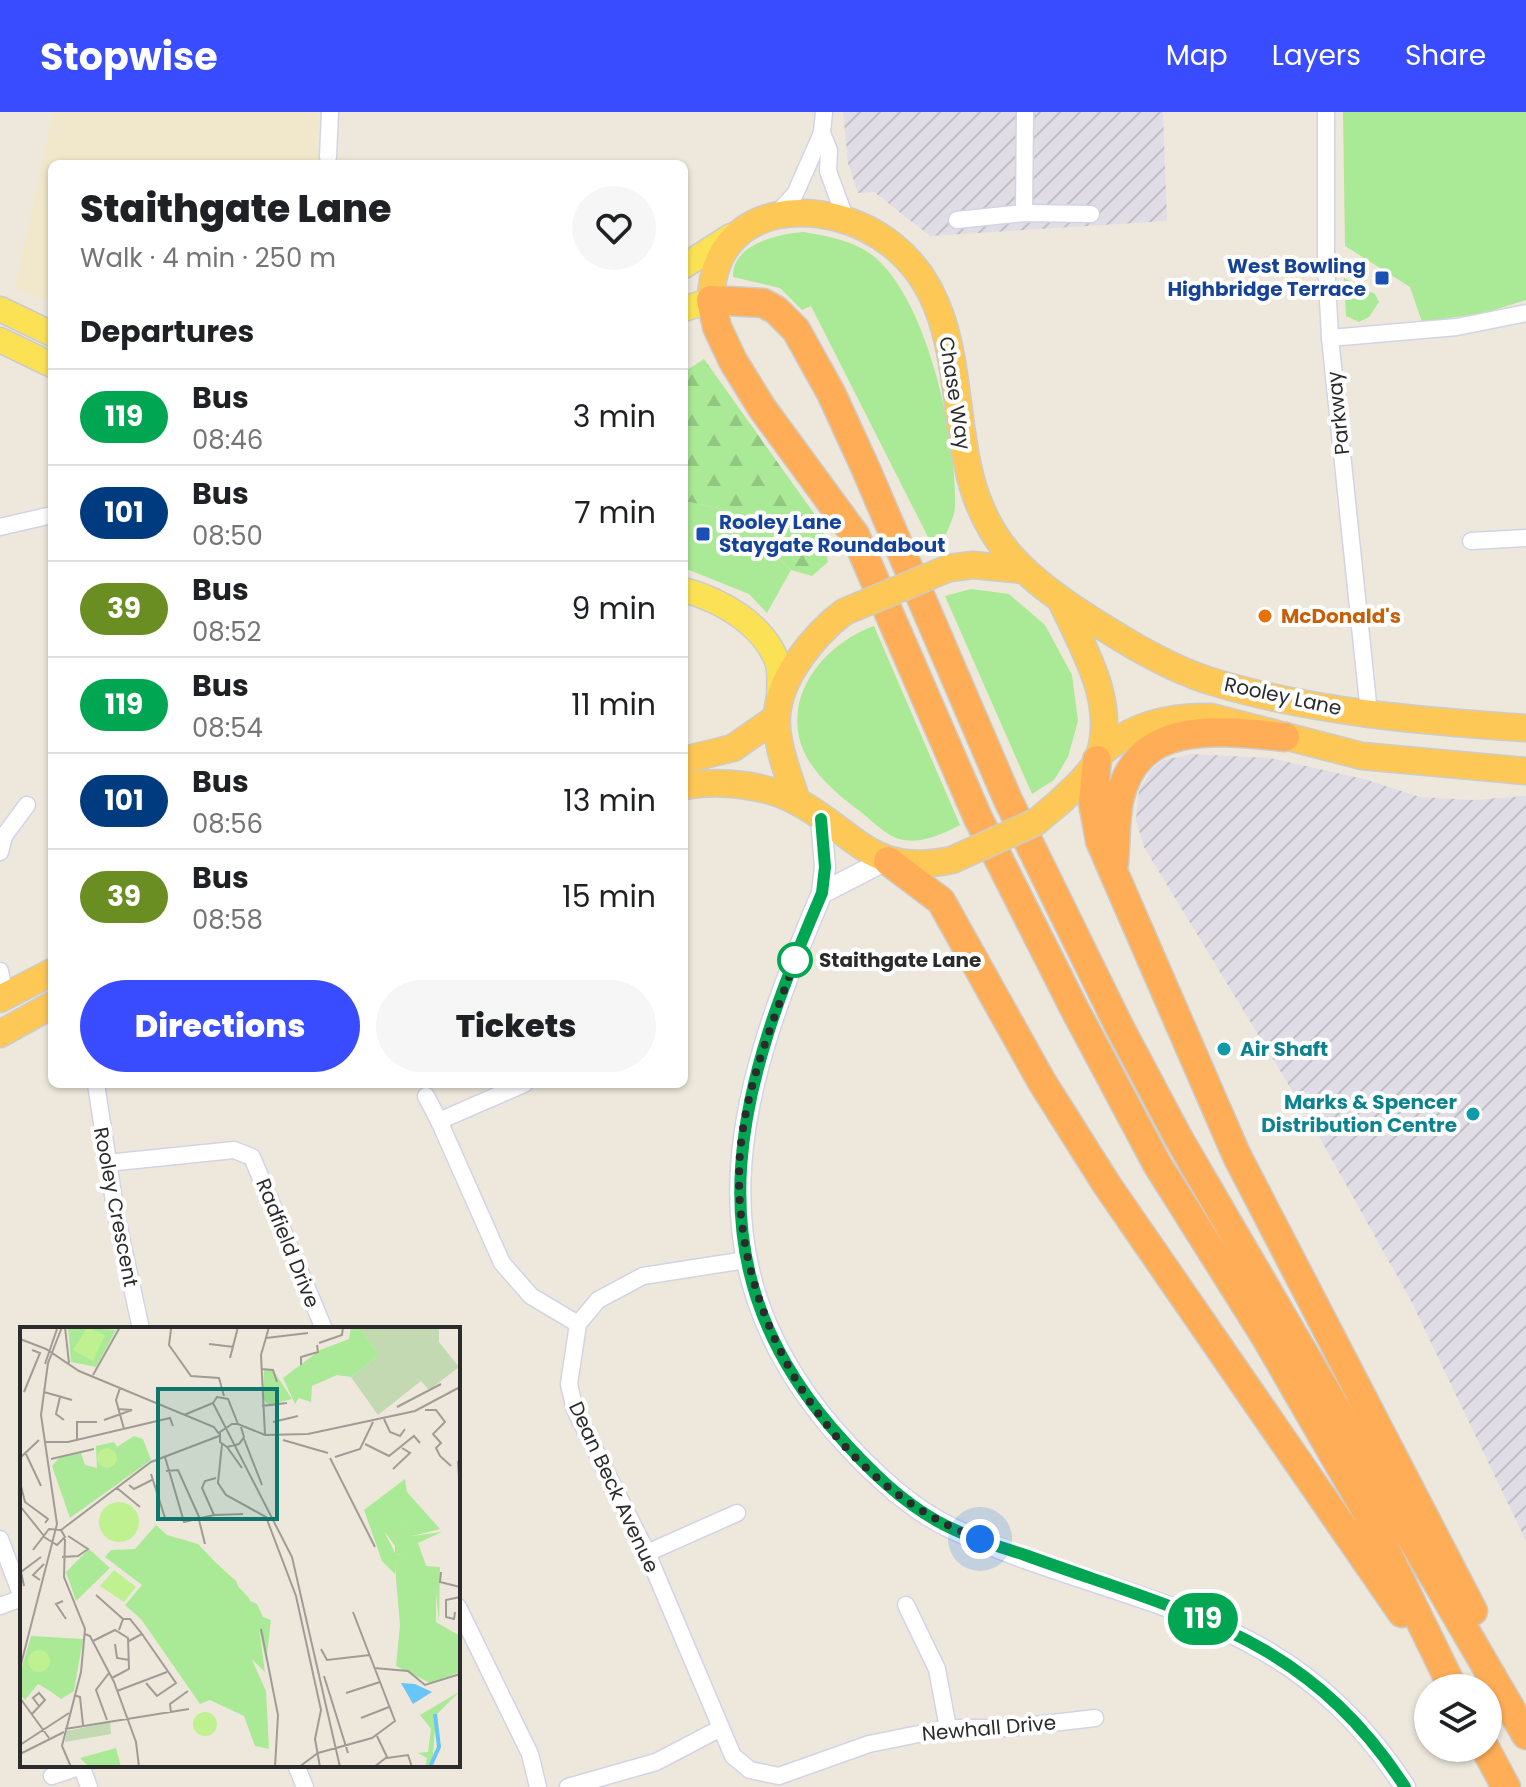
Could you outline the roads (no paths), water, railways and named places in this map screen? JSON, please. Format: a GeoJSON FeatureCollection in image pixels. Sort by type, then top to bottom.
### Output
{"type":"FeatureCollection","features":[{"type":"Feature","properties":{"kind":"highway","name":"Chase Way"},"geometry":{"type":"LineString","coordinates":[[731,236],[755,221],[774,217],[807,214],[846,220],[893,246],[913,266],[936,302],[948,337],[967,465],[979,510],[993,535],[1023,570],[1061,600]]}},
{"type":"Feature","properties":{"kind":"highway"},"geometry":{"type":"LineString","coordinates":[[697,305],[731,236]]}},
{"type":"Feature","properties":{"kind":"highway"},"geometry":{"type":"LineString","coordinates":[[697,305],[763,303],[776,310],[796,330],[831,393],[865,467],[1008,800],[1113,1014],[1179,1139],[1526,1735]]}},
{"type":"Feature","properties":{"kind":"highway"},"geometry":{"type":"LineString","coordinates":[[697,305],[717,327],[733,361],[762,408],[855,535],[978,818],[1074,1008],[1157,1164],[1265,1336],[1369,1516],[1446,1674]]}},
{"type":"Feature","properties":{"kind":"highway"},"geometry":{"type":"LineString","coordinates":[[688,759],[733,748],[778,709],[823,628],[844,612],[949,568],[973,565],[1023,570]]}},
{"type":"Feature","properties":{"kind":"highway"},"geometry":{"type":"LineString","coordinates":[[1061,600],[1102,698],[1093,788],[1095,824],[1237,1156],[1448,1558],[1526,1724]]}},
{"type":"Feature","properties":{"kind":"highway","name":"Rooley Lane"},"geometry":{"type":"LineString","coordinates":[[1061,600],[1125,641],[1208,680],[1258,693],[1369,713],[1526,728]]}},
{"type":"Feature","properties":{"kind":"highway"},"geometry":{"type":"LineString","coordinates":[[778,709],[780,747],[797,802]]}},
{"type":"Feature","properties":{"kind":"highway","name":"Rooley Lane"},"geometry":{"type":"LineString","coordinates":[[887,861],[952,860],[1036,822],[1061,801],[1116,740],[1144,725],[1188,717],[1232,722],[1362,756],[1526,771]]}},
{"type":"Feature","properties":{"kind":"highway"},"geometry":{"type":"LineString","coordinates":[[1114,868],[1119,800],[1133,768],[1150,750],[1170,738],[1191,732],[1229,731],[1285,737]]}},
{"type":"Feature","properties":{"kind":"highway"},"geometry":{"type":"LineString","coordinates":[[688,786],[736,785],[797,802],[929,889],[941,901],[1042,1082],[1107,1185],[1358,1553],[1445,1674]]}},
{"type":"Feature","properties":{"kind":"highway"},"geometry":{"type":"LineString","coordinates":[[2,989],[48,973]]}},
{"type":"Feature","properties":{"kind":"highway"},"geometry":{"type":"LineString","coordinates":[[0,1034],[48,1007]]}},
{"type":"Feature","properties":{"kind":"highway"},"geometry":{"type":"LineString","coordinates":[[1493,1762],[1506,1787]]}},
{"type":"Feature","properties":{"kind":"main road","name":"Chase Way"},"geometry":{"type":"LineString","coordinates":[[688,263],[731,236]]}},
{"type":"Feature","properties":{"kind":"main road"},"geometry":{"type":"LineString","coordinates":[[0,309],[48,332]]}},
{"type":"Feature","properties":{"kind":"main road"},"geometry":{"type":"LineString","coordinates":[[0,340],[48,363]]}},
{"type":"Feature","properties":{"kind":"main road"},"geometry":{"type":"LineString","coordinates":[[688,592],[722,605],[764,635],[778,664],[778,709]]}},
{"type":"Feature","properties":{"kind":"street"},"geometry":{"type":"LineString","coordinates":[[328,157],[330,112]]}},
{"type":"Feature","properties":{"kind":"street"},"geometry":{"type":"LineString","coordinates":[[774,217],[795,194],[822,133],[824,112]]}},
{"type":"Feature","properties":{"kind":"street"},"geometry":{"type":"LineString","coordinates":[[1024,213],[1025,112]]}},
{"type":"Feature","properties":{"kind":"street","name":"Parkway"},"geometry":{"type":"LineString","coordinates":[[1326,112],[1326,262],[1330,338],[1369,713]]}},
{"type":"Feature","properties":{"kind":"street"},"geometry":{"type":"LineString","coordinates":[[822,133],[829,150],[831,184],[846,220]]}},
{"type":"Feature","properties":{"kind":"street"},"geometry":{"type":"LineString","coordinates":[[957,220],[1024,213],[1091,214]]}},
{"type":"Feature","properties":{"kind":"street"},"geometry":{"type":"LineString","coordinates":[[1330,338],[1457,327],[1526,313]]}},
{"type":"Feature","properties":{"kind":"street"},"geometry":{"type":"LineString","coordinates":[[0,527],[48,516]]}},
{"type":"Feature","properties":{"kind":"street"},"geometry":{"type":"LineString","coordinates":[[1471,541],[1526,538]]}},
{"type":"Feature","properties":{"kind":"street"},"geometry":{"type":"LineString","coordinates":[[0,852],[4,836],[27,805]]}},
{"type":"Feature","properties":{"kind":"street"},"geometry":{"type":"LineString","coordinates":[[821,819],[825,858],[822,893],[771,1026],[744,1120],[739,1187],[746,1260],[766,1323],[810,1401],[870,1473],[951,1528],[1200,1618],[1274,1654],[1306,1675],[1352,1716],[1405,1787]]}},
{"type":"Feature","properties":{"kind":"street"},"geometry":{"type":"LineString","coordinates":[[822,893],[887,861]]}},
{"type":"Feature","properties":{"kind":"street","name":"Rooley Crescent"},"geometry":{"type":"LineString","coordinates":[[97,1088],[107,1163],[141,1327]]}},
{"type":"Feature","properties":{"kind":"street"},"geometry":{"type":"LineString","coordinates":[[439,1121],[515,1088]]}},
{"type":"Feature","properties":{"kind":"street"},"geometry":{"type":"LineString","coordinates":[[426,1096],[502,1263],[531,1296],[578,1324],[598,1300],[643,1276],[746,1260]]}},
{"type":"Feature","properties":{"kind":"street","name":"Radfield Drive"},"geometry":{"type":"LineString","coordinates":[[107,1163],[234,1150],[252,1157],[323,1327]]}},
{"type":"Feature","properties":{"kind":"street","name":"Dean Beck Avenue"},"geometry":{"type":"LineString","coordinates":[[578,1324],[569,1384],[575,1410],[647,1553],[719,1729]]}},
{"type":"Feature","properties":{"kind":"street"},"geometry":{"type":"LineString","coordinates":[[647,1553],[737,1513]]}},
{"type":"Feature","properties":{"kind":"street"},"geometry":{"type":"LineString","coordinates":[[0,1539],[20,1593]]}},
{"type":"Feature","properties":{"kind":"street"},"geometry":{"type":"LineString","coordinates":[[0,1606],[20,1599]]}},
{"type":"Feature","properties":{"kind":"street"},"geometry":{"type":"LineString","coordinates":[[906,1605],[937,1669],[948,1728]]}},
{"type":"Feature","properties":{"kind":"street"},"geometry":{"type":"LineString","coordinates":[[460,1611],[530,1754],[538,1787]]}},
{"type":"Feature","properties":{"kind":"street","name":"Newhall Drive"},"geometry":{"type":"LineString","coordinates":[[719,1729],[733,1756],[750,1770],[779,1776],[869,1744],[948,1728],[1009,1728],[1095,1718]]}},
{"type":"Feature","properties":{"kind":"street"},"geometry":{"type":"LineString","coordinates":[[568,1787],[656,1762],[719,1729]]}},
{"type":"Feature","properties":{"kind":"street"},"geometry":{"type":"LineString","coordinates":[[52,1776],[77,1767]]}},
{"type":"Feature","properties":{"kind":"street"},"geometry":{"type":"LineString","coordinates":[[83,1767],[89,1787]]}},
{"type":"Feature","properties":{"kind":"street"},"geometry":{"type":"LineString","coordinates":[[297,1767],[305,1787]]}},
{"type":"Feature","properties":{"kind":"place","name":"West Bowling Highbridge Terrace"},"geometry":{"type":"Point","coordinates":[1382,278]}},
{"type":"Feature","properties":{"kind":"place","name":"Rooley Lane Staygate Roundabout"},"geometry":{"type":"Point","coordinates":[703,534]}},
{"type":"Feature","properties":{"kind":"place","name":"McDonald's"},"geometry":{"type":"Point","coordinates":[1265,616]}},
{"type":"Feature","properties":{"kind":"place","name":"Staithgate Lane"},"geometry":{"type":"Point","coordinates":[795,960]}},
{"type":"Feature","properties":{"kind":"place","name":"Air Shaft"},"geometry":{"type":"Point","coordinates":[1224,1049]}},
{"type":"Feature","properties":{"kind":"place","name":"Marks & Spencer Distribution Centre"},"geometry":{"type":"Point","coordinates":[1473,1114]}}]}
